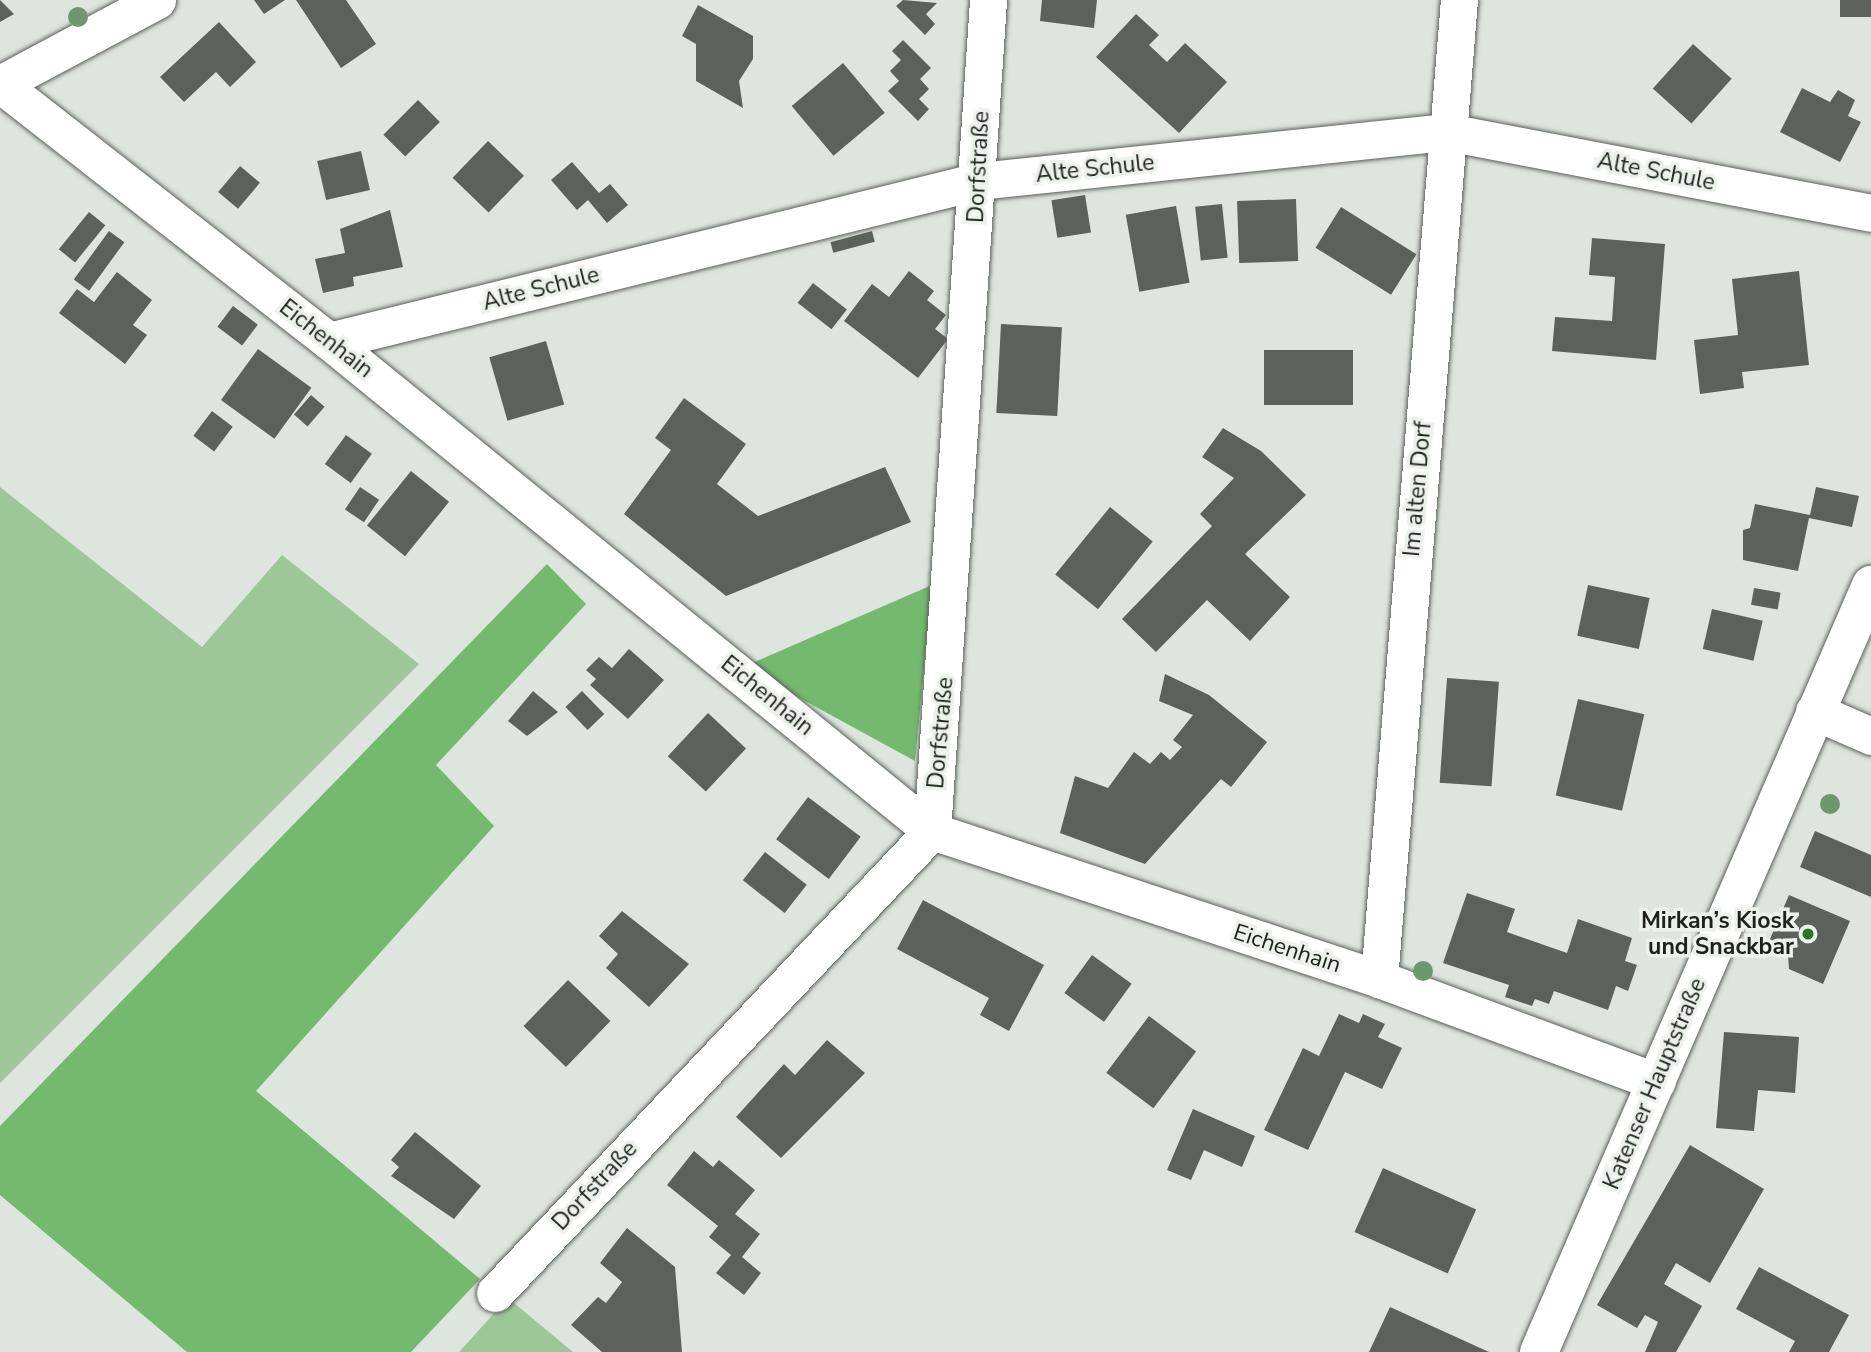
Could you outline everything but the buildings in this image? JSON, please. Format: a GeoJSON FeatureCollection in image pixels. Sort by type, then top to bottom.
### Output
{"type":"FeatureCollection","features":[{"type":"Feature","properties":{"kind":"street"},"geometry":{"type":"LineString","coordinates":[[0,84],[158,0]]}},
{"type":"Feature","properties":{"kind":"street","name":"Dorfstraße"},"geometry":{"type":"LineString","coordinates":[[495,1293],[932,831],[979,181],[988,0]]}},
{"type":"Feature","properties":{"kind":"street","name":"Im alten Dorf"},"geometry":{"type":"LineString","coordinates":[[1379,979],[1459,0]]}},
{"type":"Feature","properties":{"kind":"street","name":"Eichenhain"},"geometry":{"type":"LineString","coordinates":[[0,84],[329,341],[932,831],[1379,979],[1657,1082]]}},
{"type":"Feature","properties":{"kind":"street","name":"Alte Schule"},"geometry":{"type":"LineString","coordinates":[[329,341],[979,181],[1447,132],[1871,214]]}},
{"type":"Feature","properties":{"kind":"street","name":"Katenser Hauptstraße"},"geometry":{"type":"LineString","coordinates":[[1539,1352],[1871,585]]}},
{"type":"Feature","properties":{"kind":"street"},"geometry":{"type":"LineString","coordinates":[[1814,712],[1871,736]]}},
{"type":"Feature","properties":{"kind":"green space"},"geometry":{"type":"Polygon","coordinates":[[[0,487],[202,647],[282,555],[419,664],[0,1083],[0,487]]]}},
{"type":"Feature","properties":{"kind":"green space"},"geometry":{"type":"Polygon","coordinates":[[[547,564],[586,604],[436,765],[494,826],[256,1091],[480,1279],[411,1352],[187,1352],[0,1195],[0,1126],[547,564]]]}},
{"type":"Feature","properties":{"kind":"green space"},"geometry":{"type":"Polygon","coordinates":[[[932,585],[915,761],[743,667],[932,585]]]}},
{"type":"Feature","properties":{"kind":"green space"},"geometry":{"type":"Polygon","coordinates":[[[508,1298],[573,1352],[459,1352],[508,1298]]]}},
{"type":"Feature","properties":{"kind":"place","name":"Mirkan’s Kiosk und Snackbar"},"geometry":{"type":"Point","coordinates":[1808,934]}}]}
